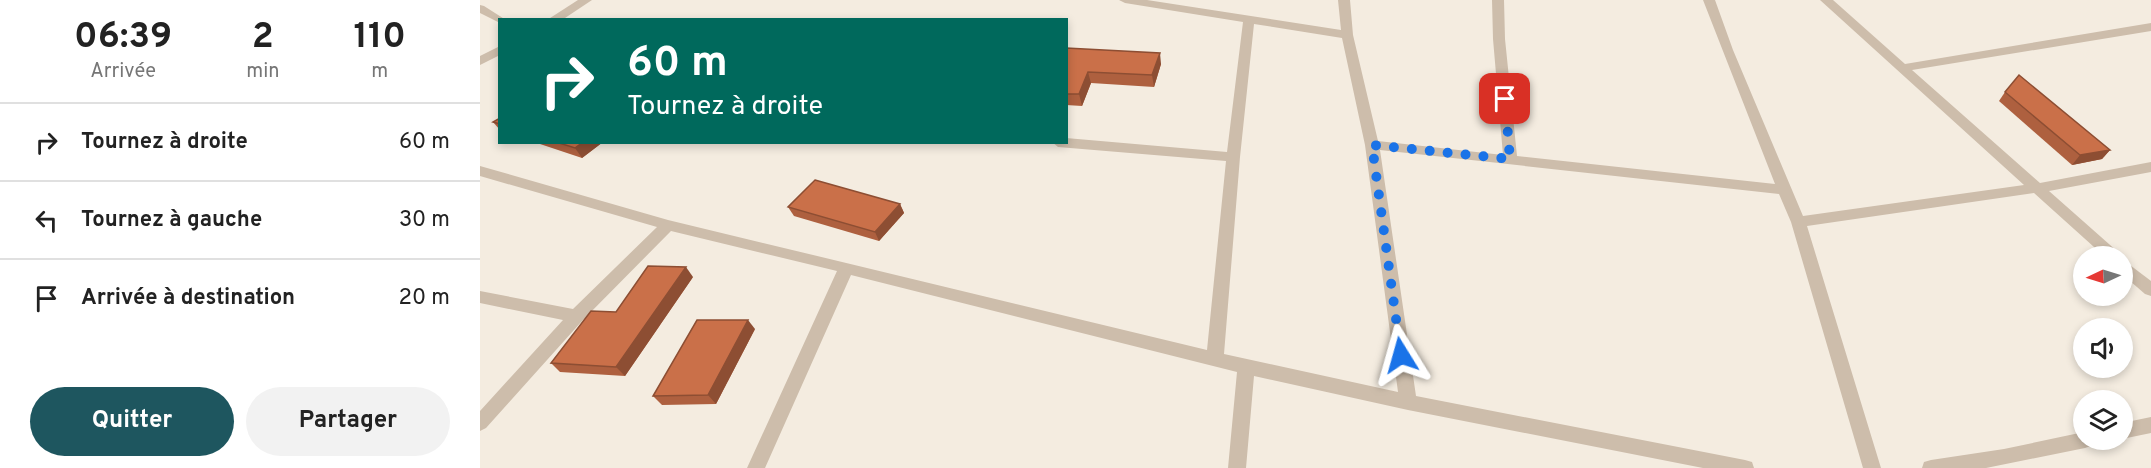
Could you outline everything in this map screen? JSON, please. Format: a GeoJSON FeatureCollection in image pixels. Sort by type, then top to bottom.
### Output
{"type":"FeatureCollection","features":[{"type":"Feature","properties":{"kind":"street"},"geometry":{"type":"LineString","coordinates":[[556,18],[586,0]]}},
{"type":"Feature","properties":{"kind":"street"},"geometry":{"type":"LineString","coordinates":[[1125,0],[1347,35]]}},
{"type":"Feature","properties":{"kind":"street"},"geometry":{"type":"LineString","coordinates":[[1344,0],[1347,35],[1372,145],[1408,402]]}},
{"type":"Feature","properties":{"kind":"street"},"geometry":{"type":"LineString","coordinates":[[1498,0],[1499,39],[1510,159]]}},
{"type":"Feature","properties":{"kind":"street"},"geometry":{"type":"LineString","coordinates":[[1709,0],[1727,50],[1798,222],[1872,468]]}},
{"type":"Feature","properties":{"kind":"street"},"geometry":{"type":"LineString","coordinates":[[1826,0],[2103,246]]}},
{"type":"Feature","properties":{"kind":"street"},"geometry":{"type":"LineString","coordinates":[[480,8],[498,19]]}},
{"type":"Feature","properties":{"kind":"street"},"geometry":{"type":"LineString","coordinates":[[1215,360],[1233,156],[1249,20]]}},
{"type":"Feature","properties":{"kind":"street"},"geometry":{"type":"LineString","coordinates":[[1902,68],[2151,27]]}},
{"type":"Feature","properties":{"kind":"street"},"geometry":{"type":"LineString","coordinates":[[480,61],[498,51]]}},
{"type":"Feature","properties":{"kind":"street"},"geometry":{"type":"LineString","coordinates":[[1068,143],[1233,156]]}},
{"type":"Feature","properties":{"kind":"street"},"geometry":{"type":"LineString","coordinates":[[1372,145],[1786,190]]}},
{"type":"Feature","properties":{"kind":"street"},"geometry":{"type":"LineString","coordinates":[[1798,222],[2037,188],[2151,167]]}},
{"type":"Feature","properties":{"kind":"street"},"geometry":{"type":"LineString","coordinates":[[480,171],[668,225],[848,267],[1215,360],[1408,402],[1745,468]]}},
{"type":"Feature","properties":{"kind":"street"},"geometry":{"type":"LineString","coordinates":[[480,423],[576,316],[668,225]]}},
{"type":"Feature","properties":{"kind":"street"},"geometry":{"type":"LineString","coordinates":[[756,468],[848,267]]}},
{"type":"Feature","properties":{"kind":"street"},"geometry":{"type":"LineString","coordinates":[[2133,274],[2151,290]]}},
{"type":"Feature","properties":{"kind":"street"},"geometry":{"type":"LineString","coordinates":[[480,297],[576,316]]}},
{"type":"Feature","properties":{"kind":"street"},"geometry":{"type":"LineString","coordinates":[[1237,468],[1246,367]]}},
{"type":"Feature","properties":{"kind":"street"},"geometry":{"type":"LineString","coordinates":[[2133,429],[2151,425]]}},
{"type":"Feature","properties":{"kind":"street"},"geometry":{"type":"LineString","coordinates":[[1931,468],[2008,463],[2073,444]]}},
{"type":"Feature","properties":{"kind":"building"},"geometry":{"type":"Polygon","coordinates":[[[1068,48],[1160,53],[1152,75],[1088,72],[1079,94],[1068,94],[1068,48]]]}},
{"type":"Feature","properties":{"kind":"building"},"geometry":{"type":"Polygon","coordinates":[[[2019,75],[2110,150],[2080,155],[2005,92],[2019,75]]]}},
{"type":"Feature","properties":{"kind":"building"},"geometry":{"type":"Polygon","coordinates":[[[562,144],[580,144],[575,148],[562,144]]]}},
{"type":"Feature","properties":{"kind":"building"},"geometry":{"type":"Polygon","coordinates":[[[815,180],[900,204],[875,232],[788,207],[815,180]]]}},
{"type":"Feature","properties":{"kind":"building"},"geometry":{"type":"Polygon","coordinates":[[[648,266],[686,267],[616,367],[551,363],[591,311],[616,312],[648,266]]]}},
{"type":"Feature","properties":{"kind":"building"},"geometry":{"type":"Polygon","coordinates":[[[697,320],[748,320],[708,395],[653,396],[697,320]]]}},
{"type":"Feature","properties":{"kind":"route"},"geometry":{"type":"LineString","coordinates":[[1401,355],[1372,145],[1510,159],[1505,99]]}}]}
